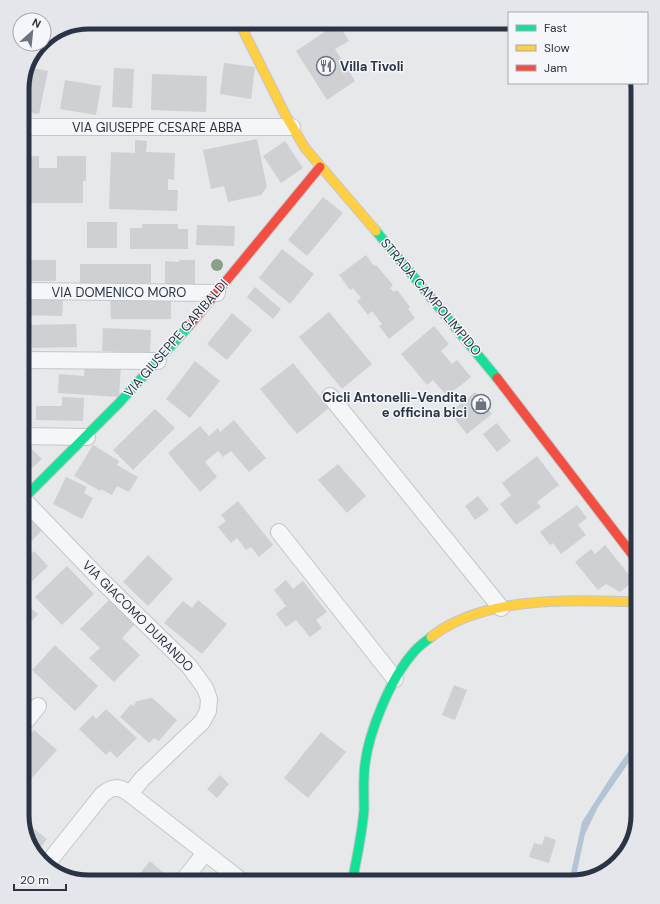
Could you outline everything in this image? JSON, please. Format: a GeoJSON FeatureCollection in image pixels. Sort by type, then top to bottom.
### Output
{"type":"FeatureCollection","features":[{"type":"Feature","properties":{"kind":"street","name":"STRADA CAMPOLIMPIDO"},"geometry":{"type":"LineString","coordinates":[[243,29],[292,127],[320,167],[359,211],[480,356],[631,553]]}},
{"type":"Feature","properties":{"kind":"street","name":"VIA GIUSEPPE CESARE ABBA"},"geometry":{"type":"LineString","coordinates":[[29,127],[292,127]]}},
{"type":"Feature","properties":{"kind":"street","name":"VIA GIUSEPPE GARIBALDI"},"geometry":{"type":"LineString","coordinates":[[29,492],[87,436],[158,361],[217,293],[320,167]]}},
{"type":"Feature","properties":{"kind":"street","name":"VIA DOMENICO MORO"},"geometry":{"type":"LineString","coordinates":[[29,291],[217,293]]}},
{"type":"Feature","properties":{"kind":"street"},"geometry":{"type":"LineString","coordinates":[[29,360],[158,361]]}},
{"type":"Feature","properties":{"kind":"street"},"geometry":{"type":"LineString","coordinates":[[330,396],[501,608]]}},
{"type":"Feature","properties":{"kind":"street"},"geometry":{"type":"LineString","coordinates":[[29,436],[87,436]]}},
{"type":"Feature","properties":{"kind":"street","name":"VIA GIACOMO DURANDO"},"geometry":{"type":"LineString","coordinates":[[29,506],[102,581],[185,661],[198,677],[207,693],[209,704],[208,711],[202,722],[142,779],[130,794]]}},
{"type":"Feature","properties":{"kind":"street"},"geometry":{"type":"LineString","coordinates":[[279,532],[395,679]]}},
{"type":"Feature","properties":{"kind":"street"},"geometry":{"type":"LineString","coordinates":[[353,875],[362,828],[364,804],[363,780],[366,756],[377,717],[395,679],[414,651],[442,628],[480,612],[565,600],[631,602]]}},
{"type":"Feature","properties":{"kind":"street"},"geometry":{"type":"LineString","coordinates":[[29,717],[38,706]]}},
{"type":"Feature","properties":{"kind":"street"},"geometry":{"type":"LineString","coordinates":[[50,860],[106,792],[109,789],[115,788],[130,794],[234,875]]}},
{"type":"Feature","properties":{"kind":"street"},"geometry":{"type":"LineString","coordinates":[[188,875],[206,853]]}},
{"type":"Feature","properties":{"kind":"water"},"geometry":{"type":"Polygon","coordinates":[[[631,748],[631,759],[598,807],[585,834],[576,874],[571,875],[582,822],[631,748]]]}},
{"type":"Feature","properties":{"kind":"building","name":"Villa Tivoli"},"geometry":{"type":"Polygon","coordinates":[[[329,29],[342,29],[349,41],[335,49],[355,81],[327,100],[296,51],[329,29]]]}},
{"type":"Feature","properties":{"kind":"building"},"geometry":{"type":"Polygon","coordinates":[[[224,63],[255,67],[251,99],[220,94],[224,63]]]}},
{"type":"Feature","properties":{"kind":"building"},"geometry":{"type":"Polygon","coordinates":[[[33,68],[48,71],[39,114],[29,112],[29,85],[33,68]]]}},
{"type":"Feature","properties":{"kind":"building"},"geometry":{"type":"Polygon","coordinates":[[[114,68],[134,69],[132,108],[112,107],[114,68]]]}},
{"type":"Feature","properties":{"kind":"building"},"geometry":{"type":"Polygon","coordinates":[[[152,74],[207,76],[206,112],[151,110],[152,74]]]}},
{"type":"Feature","properties":{"kind":"building"},"geometry":{"type":"Polygon","coordinates":[[[65,80],[101,86],[96,115],[60,109],[65,80]]]}},
{"type":"Feature","properties":{"kind":"building"},"geometry":{"type":"Polygon","coordinates":[[[257,139],[267,187],[261,195],[228,202],[224,186],[211,189],[203,150],[257,139]]]}},
{"type":"Feature","properties":{"kind":"building"},"geometry":{"type":"Polygon","coordinates":[[[135,140],[147,141],[146,152],[175,153],[174,180],[168,179],[168,190],[178,190],[177,211],[109,209],[111,152],[135,153],[135,140]]]}},
{"type":"Feature","properties":{"kind":"building"},"geometry":{"type":"Polygon","coordinates":[[[285,141],[303,168],[281,183],[263,156],[285,141]]]}},
{"type":"Feature","properties":{"kind":"building"},"geometry":{"type":"Polygon","coordinates":[[[29,156],[39,156],[39,168],[57,168],[57,156],[86,156],[86,181],[83,181],[83,203],[29,203],[29,156]]]}},
{"type":"Feature","properties":{"kind":"building"},"geometry":{"type":"Polygon","coordinates":[[[323,197],[343,213],[307,256],[288,240],[323,197]]]}},
{"type":"Feature","properties":{"kind":"building"},"geometry":{"type":"Polygon","coordinates":[[[87,222],[117,222],[117,248],[87,248],[87,222]]]}},
{"type":"Feature","properties":{"kind":"building"},"geometry":{"type":"Polygon","coordinates":[[[142,224],[178,224],[178,229],[188,229],[188,249],[130,249],[130,228],[142,228],[142,224]]]}},
{"type":"Feature","properties":{"kind":"building"},"geometry":{"type":"Polygon","coordinates":[[[197,225],[235,226],[234,246],[196,245],[197,225]]]}},
{"type":"Feature","properties":{"kind":"building"},"geometry":{"type":"Polygon","coordinates":[[[282,249],[314,274],[290,304],[259,278],[282,249]]]}},
{"type":"Feature","properties":{"kind":"building"},"geometry":{"type":"Polygon","coordinates":[[[366,255],[374,266],[376,265],[393,285],[390,288],[394,292],[397,290],[410,307],[408,309],[415,318],[389,339],[379,326],[382,324],[372,311],[368,315],[357,301],[361,298],[353,288],[350,290],[339,275],[366,255]]]}},
{"type":"Feature","properties":{"kind":"building"},"geometry":{"type":"Polygon","coordinates":[[[29,260],[56,260],[56,281],[29,281],[29,260]]]}},
{"type":"Feature","properties":{"kind":"building"},"geometry":{"type":"Polygon","coordinates":[[[179,260],[195,260],[195,284],[165,284],[165,261],[179,262],[179,260]]]}},
{"type":"Feature","properties":{"kind":"building"},"geometry":{"type":"Polygon","coordinates":[[[80,264],[151,264],[151,283],[80,283],[80,264]]]}},
{"type":"Feature","properties":{"kind":"building"},"geometry":{"type":"Polygon","coordinates":[[[255,287],[281,309],[273,319],[247,297],[255,287]]]}},
{"type":"Feature","properties":{"kind":"building"},"geometry":{"type":"Polygon","coordinates":[[[171,296],[171,319],[111,319],[110,297],[171,296]]]}},
{"type":"Feature","properties":{"kind":"building"},"geometry":{"type":"Polygon","coordinates":[[[29,299],[63,300],[62,316],[29,315],[29,299]]]}},
{"type":"Feature","properties":{"kind":"building"},"geometry":{"type":"Polygon","coordinates":[[[329,312],[372,364],[342,389],[299,337],[329,312]]]}},
{"type":"Feature","properties":{"kind":"building"},"geometry":{"type":"Polygon","coordinates":[[[232,313],[252,330],[227,360],[207,344],[232,313]]]}},
{"type":"Feature","properties":{"kind":"building"},"geometry":{"type":"Polygon","coordinates":[[[76,324],[77,347],[32,348],[31,325],[76,324]]]}},
{"type":"Feature","properties":{"kind":"building"},"geometry":{"type":"Polygon","coordinates":[[[434,326],[449,344],[441,351],[452,364],[457,360],[471,377],[447,396],[433,380],[427,385],[401,354],[434,326]]]}},
{"type":"Feature","properties":{"kind":"building"},"geometry":{"type":"Polygon","coordinates":[[[103,328],[151,330],[150,353],[102,351],[103,328]]]}},
{"type":"Feature","properties":{"kind":"building"},"geometry":{"type":"Polygon","coordinates":[[[195,361],[220,381],[190,418],[166,399],[195,361]]]}},
{"type":"Feature","properties":{"kind":"building"},"geometry":{"type":"Polygon","coordinates":[[[85,363],[121,365],[119,397],[58,393],[59,374],[84,376],[85,363]]]}},
{"type":"Feature","properties":{"kind":"building"},"geometry":{"type":"Polygon","coordinates":[[[293,363],[329,408],[297,434],[260,389],[293,363]]]}},
{"type":"Feature","properties":{"kind":"building"},"geometry":{"type":"Polygon","coordinates":[[[475,392],[492,414],[467,434],[450,413],[475,392]]]}},
{"type":"Feature","properties":{"kind":"building"},"geometry":{"type":"Polygon","coordinates":[[[62,397],[84,398],[83,421],[36,420],[36,406],[62,406],[62,397]]]}},
{"type":"Feature","properties":{"kind":"building"},"geometry":{"type":"Polygon","coordinates":[[[155,409],[175,428],[133,470],[113,450],[155,409]]]}},
{"type":"Feature","properties":{"kind":"building"},"geometry":{"type":"Polygon","coordinates":[[[234,420],[266,458],[249,472],[231,451],[223,457],[218,451],[205,462],[217,477],[200,492],[168,453],[200,426],[209,436],[218,428],[220,432],[234,420]]]}},
{"type":"Feature","properties":{"kind":"building"},"geometry":{"type":"Polygon","coordinates":[[[497,423],[511,441],[497,452],[483,434],[497,423]]]}},
{"type":"Feature","properties":{"kind":"building"},"geometry":{"type":"Polygon","coordinates":[[[93,445],[119,461],[117,465],[138,477],[129,492],[117,486],[112,495],[101,489],[100,491],[74,476],[93,445]]]}},
{"type":"Feature","properties":{"kind":"building"},"geometry":{"type":"Polygon","coordinates":[[[29,446],[42,459],[30,470],[29,469],[29,446]]]}},
{"type":"Feature","properties":{"kind":"building"},"geometry":{"type":"Polygon","coordinates":[[[537,456],[559,485],[537,502],[541,507],[516,525],[500,504],[511,495],[502,483],[537,456]]]}},
{"type":"Feature","properties":{"kind":"building"},"geometry":{"type":"Polygon","coordinates":[[[338,464],[366,496],[347,513],[318,480],[338,464]]]}},
{"type":"Feature","properties":{"kind":"building"},"geometry":{"type":"Polygon","coordinates":[[[66,477],[87,487],[84,493],[93,498],[82,519],[53,504],[66,477]]]}},
{"type":"Feature","properties":{"kind":"building"},"geometry":{"type":"Polygon","coordinates":[[[478,496],[489,510],[475,520],[465,506],[478,496]]]}},
{"type":"Feature","properties":{"kind":"building"},"geometry":{"type":"Polygon","coordinates":[[[238,501],[273,545],[259,557],[251,547],[246,550],[237,538],[231,543],[218,527],[226,521],[221,515],[238,501]]]}},
{"type":"Feature","properties":{"kind":"building"},"geometry":{"type":"Polygon","coordinates":[[[577,505],[587,518],[578,525],[586,535],[561,554],[553,543],[550,545],[540,532],[577,505]]]}},
{"type":"Feature","properties":{"kind":"building"},"geometry":{"type":"Polygon","coordinates":[[[29,514],[44,528],[29,544],[29,514]]]}},
{"type":"Feature","properties":{"kind":"building"},"geometry":{"type":"Polygon","coordinates":[[[605,545],[631,577],[631,583],[620,592],[606,584],[598,590],[575,562],[591,549],[595,554],[605,545]]]}},
{"type":"Feature","properties":{"kind":"building"},"geometry":{"type":"Polygon","coordinates":[[[34,551],[48,566],[29,584],[29,556],[34,551]]]}},
{"type":"Feature","properties":{"kind":"building"},"geometry":{"type":"Polygon","coordinates":[[[148,555],[173,579],[148,606],[123,582],[148,555]]]}},
{"type":"Feature","properties":{"kind":"building"},"geometry":{"type":"Polygon","coordinates":[[[67,566],[94,594],[62,625],[35,597],[67,566]]]}},
{"type":"Feature","properties":{"kind":"building"},"geometry":{"type":"Polygon","coordinates":[[[286,580],[293,589],[303,581],[327,612],[316,620],[322,628],[310,637],[296,620],[286,627],[276,614],[286,606],[274,590],[286,580]]]}},
{"type":"Feature","properties":{"kind":"building"},"geometry":{"type":"Polygon","coordinates":[[[110,599],[135,624],[122,638],[140,655],[114,682],[89,658],[100,648],[80,629],[110,599]]]}},
{"type":"Feature","properties":{"kind":"building"},"geometry":{"type":"Polygon","coordinates":[[[198,600],[227,624],[202,654],[164,623],[183,601],[192,608],[198,600]]]}},
{"type":"Feature","properties":{"kind":"building"},"geometry":{"type":"Polygon","coordinates":[[[29,607],[38,614],[29,625],[29,607]]]}},
{"type":"Feature","properties":{"kind":"building"},"geometry":{"type":"Polygon","coordinates":[[[55,645],[98,686],[75,711],[32,670],[55,645]]]}},
{"type":"Feature","properties":{"kind":"building"},"geometry":{"type":"Polygon","coordinates":[[[454,685],[467,690],[455,720],[442,715],[454,685]]]}},
{"type":"Feature","properties":{"kind":"building"},"geometry":{"type":"Polygon","coordinates":[[[152,698],[177,720],[159,741],[154,738],[149,743],[120,717],[131,704],[133,706],[137,701],[152,698]]]}},
{"type":"Feature","properties":{"kind":"building"},"geometry":{"type":"Polygon","coordinates":[[[106,709],[137,738],[117,758],[110,751],[106,755],[79,729],[93,715],[96,719],[106,709]]]}},
{"type":"Feature","properties":{"kind":"building"},"geometry":{"type":"Polygon","coordinates":[[[34,730],[57,750],[29,781],[29,735],[34,730]]]}},
{"type":"Feature","properties":{"kind":"building"},"geometry":{"type":"Polygon","coordinates":[[[321,732],[346,752],[308,798],[284,778],[321,732]]]}},
{"type":"Feature","properties":{"kind":"building"},"geometry":{"type":"Polygon","coordinates":[[[220,775],[229,784],[217,798],[207,789],[220,775]]]}},
{"type":"Feature","properties":{"kind":"building"},"geometry":{"type":"Polygon","coordinates":[[[30,826],[47,839],[39,849],[30,826]]]}},
{"type":"Feature","properties":{"kind":"building"},"geometry":{"type":"Polygon","coordinates":[[[545,836],[556,840],[549,863],[529,857],[534,843],[542,845],[545,836]]]}},
{"type":"Feature","properties":{"kind":"building"},"geometry":{"type":"Polygon","coordinates":[[[150,861],[165,874],[164,875],[139,875],[150,861]]]}},
{"type":"Feature","properties":{"kind":"traffic: fast"},"geometry":{"type":"LineString","coordinates":[[376,231],[497,378]]}},
{"type":"Feature","properties":{"kind":"traffic: fast"},"geometry":{"type":"LineString","coordinates":[[29,493],[119,403],[189,326]]}},
{"type":"Feature","properties":{"kind":"traffic: fast"},"geometry":{"type":"LineString","coordinates":[[353,875],[362,828],[364,810],[364,770],[371,736],[382,706],[397,676],[419,646],[431,637]]}},
{"type":"Feature","properties":{"kind":"traffic: slow"},"geometry":{"type":"LineString","coordinates":[[242,29],[286,116],[305,148],[376,231]]}},
{"type":"Feature","properties":{"kind":"traffic: slow"},"geometry":{"type":"LineString","coordinates":[[431,637],[452,623],[503,607],[558,601],[631,602]]}},
{"type":"Feature","properties":{"kind":"traffic: jam"},"geometry":{"type":"LineString","coordinates":[[189,326],[320,167]]}},
{"type":"Feature","properties":{"kind":"traffic: jam"},"geometry":{"type":"LineString","coordinates":[[497,378],[631,553]]}},
{"type":"Feature","properties":{"kind":"place","name":"Villa Tivoli"},"geometry":{"type":"Point","coordinates":[326,66]}},
{"type":"Feature","properties":{"kind":"place","name":"Cicli Antonelli-Vendita e officina bici"},"geometry":{"type":"Point","coordinates":[481,404]}}]}
